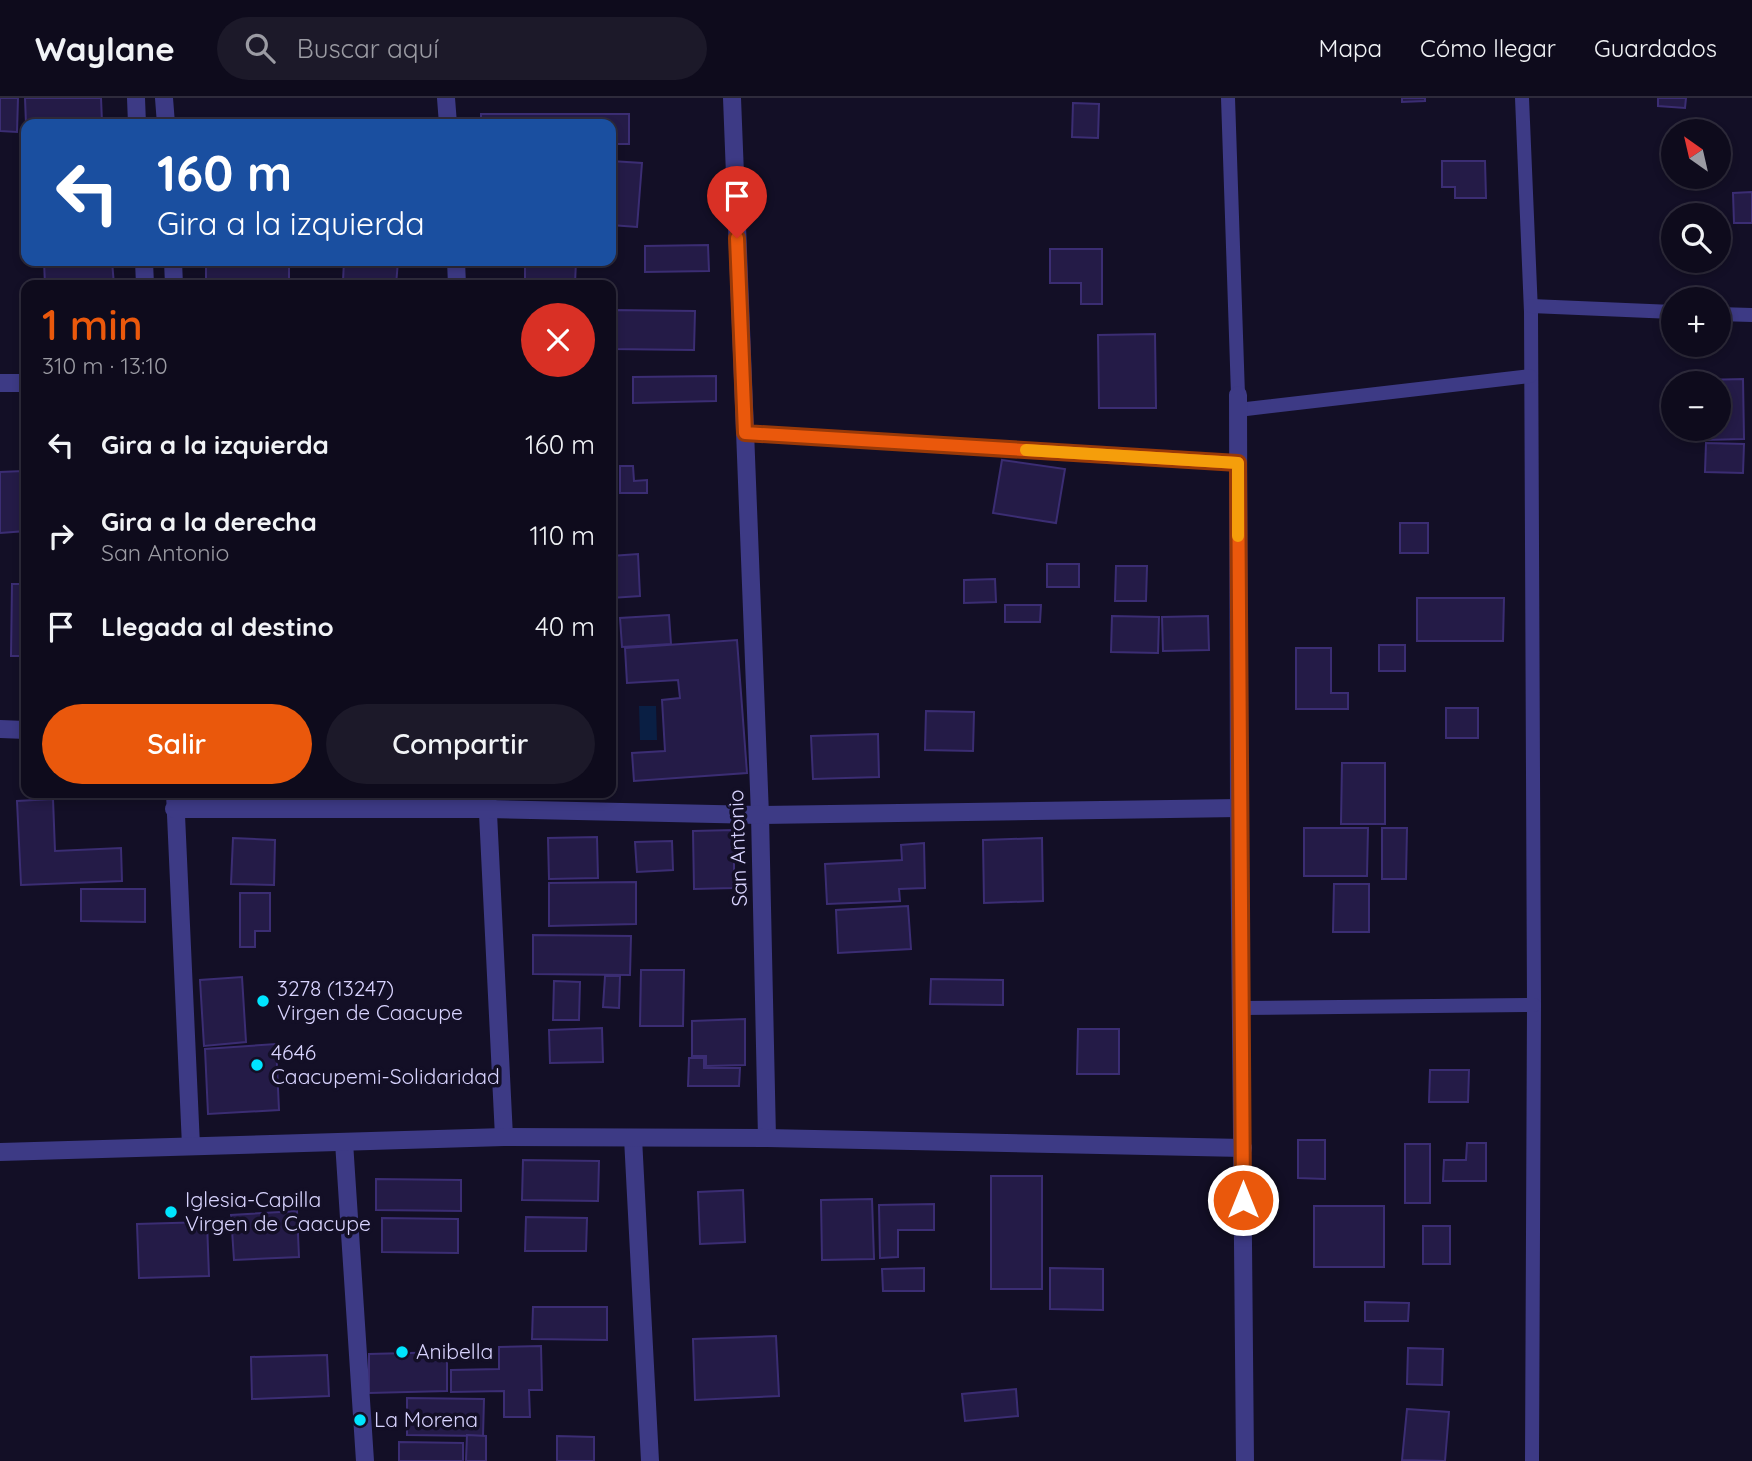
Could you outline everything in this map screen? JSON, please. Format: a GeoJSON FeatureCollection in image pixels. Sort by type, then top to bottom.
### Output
{"type":"FeatureCollection","features":[{"type":"Feature","properties":{"kind":"street"},"geometry":{"type":"LineString","coordinates":[[136,98],[137,119]]}},
{"type":"Feature","properties":{"kind":"street"},"geometry":{"type":"LineString","coordinates":[[164,98],[166,119]]}},
{"type":"Feature","properties":{"kind":"street"},"geometry":{"type":"LineString","coordinates":[[446,98],[448,119]]}},
{"type":"Feature","properties":{"kind":"street","name":"San Antonio"},"geometry":{"type":"LineString","coordinates":[[732,98],[760,815],[767,1138]]}},
{"type":"Feature","properties":{"kind":"street"},"geometry":{"type":"LineString","coordinates":[[0,383],[21,383]]}},
{"type":"Feature","properties":{"kind":"street"},"geometry":{"type":"LineString","coordinates":[[1238,403],[1245,1461]]}},
{"type":"Feature","properties":{"kind":"street"},"geometry":{"type":"LineString","coordinates":[[0,729],[21,730]]}},
{"type":"Feature","properties":{"kind":"street"},"geometry":{"type":"LineString","coordinates":[[191,1146],[174,801],[487,801],[760,815],[1239,808]]}},
{"type":"Feature","properties":{"kind":"street"},"geometry":{"type":"LineString","coordinates":[[487,801],[504,1137]]}},
{"type":"Feature","properties":{"kind":"street"},"geometry":{"type":"LineString","coordinates":[[0,1152],[504,1137],[767,1138],[1243,1147]]}},
{"type":"Feature","properties":{"kind":"street"},"geometry":{"type":"LineString","coordinates":[[633,1138],[650,1461]]}},
{"type":"Feature","properties":{"kind":"street"},"geometry":{"type":"LineString","coordinates":[[344,1142],[365,1461]]}},
{"type":"Feature","properties":{"kind":"lane"},"geometry":{"type":"LineString","coordinates":[[1228,98],[1238,403],[1530,376]]}},
{"type":"Feature","properties":{"kind":"lane"},"geometry":{"type":"LineString","coordinates":[[1522,98],[1531,306],[1534,1005],[1532,1461]]}},
{"type":"Feature","properties":{"kind":"lane"},"geometry":{"type":"LineString","coordinates":[[1531,306],[1661,311]]}},
{"type":"Feature","properties":{"kind":"lane"},"geometry":{"type":"LineString","coordinates":[[1731,314],[1752,315]]}},
{"type":"Feature","properties":{"kind":"lane"},"geometry":{"type":"LineString","coordinates":[[745,433],[1238,463]]}},
{"type":"Feature","properties":{"kind":"lane"},"geometry":{"type":"LineString","coordinates":[[1242,1008],[1534,1005]]}},
{"type":"Feature","properties":{"kind":"water"},"geometry":{"type":"Polygon","coordinates":[[[639,706],[656,706],[657,740],[640,740],[639,706]]]}},
{"type":"Feature","properties":{"kind":"building"},"geometry":{"type":"Polygon","coordinates":[[[0,98],[18,98],[17,132],[0,131],[0,98]]]}},
{"type":"Feature","properties":{"kind":"building"},"geometry":{"type":"Polygon","coordinates":[[[25,98],[101,98],[102,119],[26,119],[25,98]]]}},
{"type":"Feature","properties":{"kind":"building"},"geometry":{"type":"Polygon","coordinates":[[[1402,98],[1425,98],[1425,101],[1402,102],[1402,98]]]}},
{"type":"Feature","properties":{"kind":"building"},"geometry":{"type":"Polygon","coordinates":[[[1658,98],[1686,98],[1685,108],[1658,106],[1658,98]]]}},
{"type":"Feature","properties":{"kind":"building"},"geometry":{"type":"Polygon","coordinates":[[[1073,103],[1099,104],[1098,138],[1072,137],[1073,103]]]}},
{"type":"Feature","properties":{"kind":"building"},"geometry":{"type":"Polygon","coordinates":[[[481,114],[629,114],[629,144],[616,144],[616,119],[481,119],[481,114]]]}},
{"type":"Feature","properties":{"kind":"building"},"geometry":{"type":"Polygon","coordinates":[[[616,161],[642,163],[637,227],[616,225],[616,161]]]}},
{"type":"Feature","properties":{"kind":"building"},"geometry":{"type":"Polygon","coordinates":[[[1442,161],[1485,161],[1486,198],[1455,198],[1455,187],[1442,187],[1442,161]]]}},
{"type":"Feature","properties":{"kind":"building"},"geometry":{"type":"Polygon","coordinates":[[[1752,192],[1752,223],[1734,223],[1733,193],[1752,192]]]}},
{"type":"Feature","properties":{"kind":"building"},"geometry":{"type":"Polygon","coordinates":[[[708,245],[709,271],[645,272],[645,246],[708,245]]]}},
{"type":"Feature","properties":{"kind":"building"},"geometry":{"type":"Polygon","coordinates":[[[1050,249],[1102,249],[1102,304],[1081,304],[1081,283],[1050,283],[1050,249]]]}},
{"type":"Feature","properties":{"kind":"building"},"geometry":{"type":"Polygon","coordinates":[[[44,266],[112,266],[114,280],[45,280],[44,266]]]}},
{"type":"Feature","properties":{"kind":"building"},"geometry":{"type":"Polygon","coordinates":[[[206,266],[289,266],[289,280],[206,280],[206,266]]]}},
{"type":"Feature","properties":{"kind":"building"},"geometry":{"type":"Polygon","coordinates":[[[344,266],[398,266],[396,280],[343,280],[344,266]]]}},
{"type":"Feature","properties":{"kind":"building"},"geometry":{"type":"Polygon","coordinates":[[[525,266],[576,266],[575,280],[525,280],[525,266]]]}},
{"type":"Feature","properties":{"kind":"building"},"geometry":{"type":"Polygon","coordinates":[[[616,310],[695,311],[694,350],[616,349],[616,310]]]}},
{"type":"Feature","properties":{"kind":"building"},"geometry":{"type":"Polygon","coordinates":[[[1155,334],[1156,408],[1099,408],[1098,335],[1155,334]]]}},
{"type":"Feature","properties":{"kind":"building"},"geometry":{"type":"Polygon","coordinates":[[[716,376],[716,401],[633,403],[633,377],[716,376]]]}},
{"type":"Feature","properties":{"kind":"building"},"geometry":{"type":"Polygon","coordinates":[[[1731,379],[1743,379],[1744,439],[1731,439],[1731,379]]]}},
{"type":"Feature","properties":{"kind":"building"},"geometry":{"type":"Polygon","coordinates":[[[1706,443],[1744,444],[1743,473],[1705,472],[1706,443]]]}},
{"type":"Feature","properties":{"kind":"building"},"geometry":{"type":"Polygon","coordinates":[[[1002,460],[1065,469],[1056,523],[993,513],[1002,460]]]}},
{"type":"Feature","properties":{"kind":"building"},"geometry":{"type":"Polygon","coordinates":[[[620,466],[633,466],[634,481],[647,480],[647,493],[620,493],[620,466]]]}},
{"type":"Feature","properties":{"kind":"building"},"geometry":{"type":"Polygon","coordinates":[[[21,471],[21,531],[0,533],[0,472],[21,471]]]}},
{"type":"Feature","properties":{"kind":"building"},"geometry":{"type":"Polygon","coordinates":[[[1400,523],[1428,523],[1428,553],[1400,553],[1400,523]]]}},
{"type":"Feature","properties":{"kind":"building"},"geometry":{"type":"Polygon","coordinates":[[[638,554],[640,596],[616,598],[616,556],[638,554]]]}},
{"type":"Feature","properties":{"kind":"building"},"geometry":{"type":"Polygon","coordinates":[[[1047,564],[1079,564],[1079,587],[1047,587],[1047,564]]]}},
{"type":"Feature","properties":{"kind":"building"},"geometry":{"type":"Polygon","coordinates":[[[1116,566],[1147,566],[1146,601],[1115,601],[1116,566]]]}},
{"type":"Feature","properties":{"kind":"building"},"geometry":{"type":"Polygon","coordinates":[[[995,579],[996,602],[964,603],[964,580],[995,579]]]}},
{"type":"Feature","properties":{"kind":"building"},"geometry":{"type":"Polygon","coordinates":[[[12,584],[21,584],[21,656],[11,656],[12,584]]]}},
{"type":"Feature","properties":{"kind":"building"},"geometry":{"type":"Polygon","coordinates":[[[1417,598],[1504,598],[1503,641],[1417,641],[1417,598]]]}},
{"type":"Feature","properties":{"kind":"building"},"geometry":{"type":"Polygon","coordinates":[[[1005,605],[1041,605],[1040,622],[1005,622],[1005,605]]]}},
{"type":"Feature","properties":{"kind":"building"},"geometry":{"type":"Polygon","coordinates":[[[669,615],[671,644],[622,647],[620,618],[669,615]]]}},
{"type":"Feature","properties":{"kind":"building"},"geometry":{"type":"Polygon","coordinates":[[[1112,616],[1159,617],[1158,653],[1111,652],[1112,616]]]}},
{"type":"Feature","properties":{"kind":"building"},"geometry":{"type":"Polygon","coordinates":[[[1208,616],[1209,650],[1163,651],[1162,617],[1208,616]]]}},
{"type":"Feature","properties":{"kind":"building"},"geometry":{"type":"Polygon","coordinates":[[[737,640],[747,773],[634,781],[632,753],[665,751],[662,700],[680,698],[678,680],[627,683],[625,648],[737,640]]]}},
{"type":"Feature","properties":{"kind":"building"},"geometry":{"type":"Polygon","coordinates":[[[1379,645],[1405,645],[1405,671],[1379,671],[1379,645]]]}},
{"type":"Feature","properties":{"kind":"building"},"geometry":{"type":"Polygon","coordinates":[[[1296,648],[1331,648],[1331,693],[1348,693],[1348,709],[1296,709],[1296,648]]]}},
{"type":"Feature","properties":{"kind":"building"},"geometry":{"type":"Polygon","coordinates":[[[1446,708],[1478,708],[1478,738],[1446,738],[1446,708]]]}},
{"type":"Feature","properties":{"kind":"building"},"geometry":{"type":"Polygon","coordinates":[[[926,711],[974,712],[973,751],[925,750],[926,711]]]}},
{"type":"Feature","properties":{"kind":"building"},"geometry":{"type":"Polygon","coordinates":[[[878,734],[879,777],[813,779],[811,736],[878,734]]]}},
{"type":"Feature","properties":{"kind":"building"},"geometry":{"type":"Polygon","coordinates":[[[1342,763],[1385,763],[1385,824],[1341,824],[1342,763]]]}},
{"type":"Feature","properties":{"kind":"building"},"geometry":{"type":"Polygon","coordinates":[[[53,799],[55,851],[121,848],[122,881],[21,885],[17,801],[53,799]]]}},
{"type":"Feature","properties":{"kind":"building"},"geometry":{"type":"Polygon","coordinates":[[[1304,828],[1368,828],[1367,876],[1304,876],[1304,828]]]}},
{"type":"Feature","properties":{"kind":"building"},"geometry":{"type":"Polygon","coordinates":[[[1382,828],[1407,828],[1406,879],[1382,879],[1382,828]]]}},
{"type":"Feature","properties":{"kind":"building"},"geometry":{"type":"Polygon","coordinates":[[[734,830],[734,888],[694,889],[693,831],[734,830]]]}},
{"type":"Feature","properties":{"kind":"building"},"geometry":{"type":"Polygon","coordinates":[[[597,837],[598,878],[549,879],[548,838],[597,837]]]}},
{"type":"Feature","properties":{"kind":"building"},"geometry":{"type":"Polygon","coordinates":[[[233,838],[275,840],[274,885],[231,884],[233,838]]]}},
{"type":"Feature","properties":{"kind":"building"},"geometry":{"type":"Polygon","coordinates":[[[1042,838],[1043,901],[984,903],[983,840],[1042,838]]]}},
{"type":"Feature","properties":{"kind":"building"},"geometry":{"type":"Polygon","coordinates":[[[672,841],[673,870],[637,872],[635,842],[672,841]]]}},
{"type":"Feature","properties":{"kind":"building"},"geometry":{"type":"Polygon","coordinates":[[[924,843],[925,888],[899,889],[900,901],[827,904],[825,864],[902,860],[901,845],[924,843]]]}},
{"type":"Feature","properties":{"kind":"building"},"geometry":{"type":"Polygon","coordinates":[[[636,882],[636,924],[549,926],[549,883],[636,882]]]}},
{"type":"Feature","properties":{"kind":"building"},"geometry":{"type":"Polygon","coordinates":[[[1334,884],[1369,884],[1369,932],[1333,932],[1334,884]]]}},
{"type":"Feature","properties":{"kind":"building"},"geometry":{"type":"Polygon","coordinates":[[[81,889],[145,889],[145,922],[81,921],[81,889]]]}},
{"type":"Feature","properties":{"kind":"building"},"geometry":{"type":"Polygon","coordinates":[[[240,893],[270,893],[270,931],[255,931],[255,947],[240,947],[240,893]]]}},
{"type":"Feature","properties":{"kind":"building"},"geometry":{"type":"Polygon","coordinates":[[[908,906],[911,949],[838,953],[836,910],[908,906]]]}},
{"type":"Feature","properties":{"kind":"building"},"geometry":{"type":"Polygon","coordinates":[[[533,935],[631,936],[630,975],[533,974],[533,935]]]}},
{"type":"Feature","properties":{"kind":"building"},"geometry":{"type":"Polygon","coordinates":[[[641,970],[684,970],[683,1026],[640,1026],[641,970]]]}},
{"type":"Feature","properties":{"kind":"building"},"geometry":{"type":"Polygon","coordinates":[[[605,976],[620,976],[619,1008],[603,1007],[605,976]]]}},
{"type":"Feature","properties":{"kind":"building"},"geometry":{"type":"Polygon","coordinates":[[[242,977],[246,1042],[204,1046],[200,980],[242,977]]]}},
{"type":"Feature","properties":{"kind":"building"},"geometry":{"type":"Polygon","coordinates":[[[931,979],[1003,980],[1003,1005],[930,1004],[931,979]]]}},
{"type":"Feature","properties":{"kind":"building"},"geometry":{"type":"Polygon","coordinates":[[[554,981],[580,982],[579,1020],[553,1020],[554,981]]]}},
{"type":"Feature","properties":{"kind":"building"},"geometry":{"type":"Polygon","coordinates":[[[745,1019],[745,1065],[706,1066],[706,1056],[692,1056],[692,1021],[745,1019]]]}},
{"type":"Feature","properties":{"kind":"building"},"geometry":{"type":"Polygon","coordinates":[[[602,1028],[603,1062],[550,1063],[549,1030],[602,1028]]]}},
{"type":"Feature","properties":{"kind":"building"},"geometry":{"type":"Polygon","coordinates":[[[1078,1029],[1119,1029],[1119,1074],[1077,1074],[1078,1029]]]}},
{"type":"Feature","properties":{"kind":"building"},"geometry":{"type":"Polygon","coordinates":[[[276,1044],[279,1110],[208,1114],[205,1049],[276,1044]]]}},
{"type":"Feature","properties":{"kind":"building"},"geometry":{"type":"Polygon","coordinates":[[[689,1058],[704,1058],[704,1068],[740,1068],[739,1086],[688,1086],[689,1058]]]}},
{"type":"Feature","properties":{"kind":"building"},"geometry":{"type":"Polygon","coordinates":[[[1430,1070],[1469,1070],[1468,1102],[1429,1102],[1430,1070]]]}},
{"type":"Feature","properties":{"kind":"building"},"geometry":{"type":"Polygon","coordinates":[[[1298,1140],[1325,1140],[1325,1179],[1298,1178],[1298,1140]]]}},
{"type":"Feature","properties":{"kind":"building"},"geometry":{"type":"Polygon","coordinates":[[[1467,1143],[1486,1143],[1486,1181],[1443,1181],[1444,1160],[1466,1160],[1467,1143]]]}},
{"type":"Feature","properties":{"kind":"building"},"geometry":{"type":"Polygon","coordinates":[[[1405,1144],[1430,1144],[1430,1203],[1405,1203],[1405,1144]]]}},
{"type":"Feature","properties":{"kind":"building"},"geometry":{"type":"Polygon","coordinates":[[[523,1160],[599,1161],[598,1201],[522,1200],[523,1160]]]}},
{"type":"Feature","properties":{"kind":"building"},"geometry":{"type":"Polygon","coordinates":[[[991,1176],[1042,1176],[1042,1289],[991,1289],[991,1176]]]}},
{"type":"Feature","properties":{"kind":"building"},"geometry":{"type":"Polygon","coordinates":[[[376,1179],[461,1180],[461,1211],[376,1210],[376,1179]]]}},
{"type":"Feature","properties":{"kind":"building"},"geometry":{"type":"Polygon","coordinates":[[[743,1190],[745,1242],[700,1244],[698,1192],[743,1190]]]}},
{"type":"Feature","properties":{"kind":"building"},"geometry":{"type":"Polygon","coordinates":[[[872,1199],[874,1259],[822,1260],[821,1200],[872,1199]]]}},
{"type":"Feature","properties":{"kind":"building"},"geometry":{"type":"Polygon","coordinates":[[[934,1204],[934,1230],[898,1230],[898,1257],[880,1258],[879,1205],[934,1204]]]}},
{"type":"Feature","properties":{"kind":"building"},"geometry":{"type":"Polygon","coordinates":[[[1314,1206],[1384,1206],[1384,1267],[1314,1267],[1314,1206]]]}},
{"type":"Feature","properties":{"kind":"building"},"geometry":{"type":"Polygon","coordinates":[[[297,1211],[299,1257],[234,1260],[231,1215],[297,1211]]]}},
{"type":"Feature","properties":{"kind":"building"},"geometry":{"type":"Polygon","coordinates":[[[526,1217],[587,1218],[586,1251],[525,1251],[526,1217]]]}},
{"type":"Feature","properties":{"kind":"building"},"geometry":{"type":"Polygon","coordinates":[[[382,1218],[458,1219],[458,1253],[382,1252],[382,1218]]]}},
{"type":"Feature","properties":{"kind":"building"},"geometry":{"type":"Polygon","coordinates":[[[207,1222],[209,1276],[139,1278],[137,1224],[207,1222]]]}},
{"type":"Feature","properties":{"kind":"building"},"geometry":{"type":"Polygon","coordinates":[[[1423,1226],[1450,1226],[1450,1264],[1423,1264],[1423,1226]]]}},
{"type":"Feature","properties":{"kind":"building"},"geometry":{"type":"Polygon","coordinates":[[[924,1268],[924,1291],[883,1291],[882,1269],[924,1268]]]}},
{"type":"Feature","properties":{"kind":"building"},"geometry":{"type":"Polygon","coordinates":[[[1050,1268],[1103,1269],[1103,1310],[1050,1309],[1050,1268]]]}},
{"type":"Feature","properties":{"kind":"building"},"geometry":{"type":"Polygon","coordinates":[[[1365,1302],[1409,1303],[1408,1321],[1365,1321],[1365,1302]]]}},
{"type":"Feature","properties":{"kind":"building"},"geometry":{"type":"Polygon","coordinates":[[[533,1307],[607,1307],[607,1340],[532,1339],[533,1307]]]}},
{"type":"Feature","properties":{"kind":"building"},"geometry":{"type":"Polygon","coordinates":[[[776,1336],[779,1396],[695,1400],[693,1339],[776,1336]]]}},
{"type":"Feature","properties":{"kind":"building"},"geometry":{"type":"Polygon","coordinates":[[[541,1346],[542,1390],[529,1390],[530,1417],[504,1417],[504,1391],[451,1392],[451,1370],[499,1369],[499,1347],[541,1346]]]}},
{"type":"Feature","properties":{"kind":"building"},"geometry":{"type":"Polygon","coordinates":[[[1408,1348],[1443,1349],[1442,1385],[1407,1384],[1408,1348]]]}},
{"type":"Feature","properties":{"kind":"building"},"geometry":{"type":"Polygon","coordinates":[[[447,1352],[447,1391],[369,1393],[369,1354],[447,1352]]]}},
{"type":"Feature","properties":{"kind":"building"},"geometry":{"type":"Polygon","coordinates":[[[327,1355],[329,1396],[252,1399],[251,1357],[327,1355]]]}},
{"type":"Feature","properties":{"kind":"building"},"geometry":{"type":"Polygon","coordinates":[[[1016,1389],[1018,1416],[965,1421],[962,1394],[1016,1389]]]}},
{"type":"Feature","properties":{"kind":"building"},"geometry":{"type":"Polygon","coordinates":[[[407,1398],[484,1399],[483,1436],[407,1435],[407,1398]]]}},
{"type":"Feature","properties":{"kind":"building"},"geometry":{"type":"Polygon","coordinates":[[[1407,1409],[1449,1412],[1445,1461],[1402,1460],[1407,1409]]]}},
{"type":"Feature","properties":{"kind":"building"},"geometry":{"type":"Polygon","coordinates":[[[467,1435],[486,1436],[486,1461],[466,1461],[467,1435]]]}},
{"type":"Feature","properties":{"kind":"building"},"geometry":{"type":"Polygon","coordinates":[[[557,1436],[594,1437],[594,1461],[557,1461],[557,1436]]]}},
{"type":"Feature","properties":{"kind":"building"},"geometry":{"type":"Polygon","coordinates":[[[399,1442],[463,1443],[463,1461],[399,1461],[399,1442]]]}},
{"type":"Feature","properties":{"kind":"slow traffic"},"geometry":{"type":"LineString","coordinates":[[1026,450],[1238,463],[1238,536]]}},
{"type":"Feature","properties":{"kind":"place","name":"3278 (13247) Virgen de Caacupe"},"geometry":{"type":"Point","coordinates":[263,1001]}},
{"type":"Feature","properties":{"kind":"place","name":"4646 Caacupemi-Solidaridad"},"geometry":{"type":"Point","coordinates":[257,1065]}},
{"type":"Feature","properties":{"kind":"place","name":"Iglesia-Capilla Virgen de Caacupe"},"geometry":{"type":"Point","coordinates":[171,1212]}},
{"type":"Feature","properties":{"kind":"place","name":"Anibella"},"geometry":{"type":"Point","coordinates":[402,1352]}},
{"type":"Feature","properties":{"kind":"place","name":"La Morena"},"geometry":{"type":"Point","coordinates":[360,1420]}},
{"type":"Feature","properties":{"kind":"route"},"geometry":{"type":"LineString","coordinates":[[737,238],[745,433],[1238,463],[1243,1200]]}}]}
